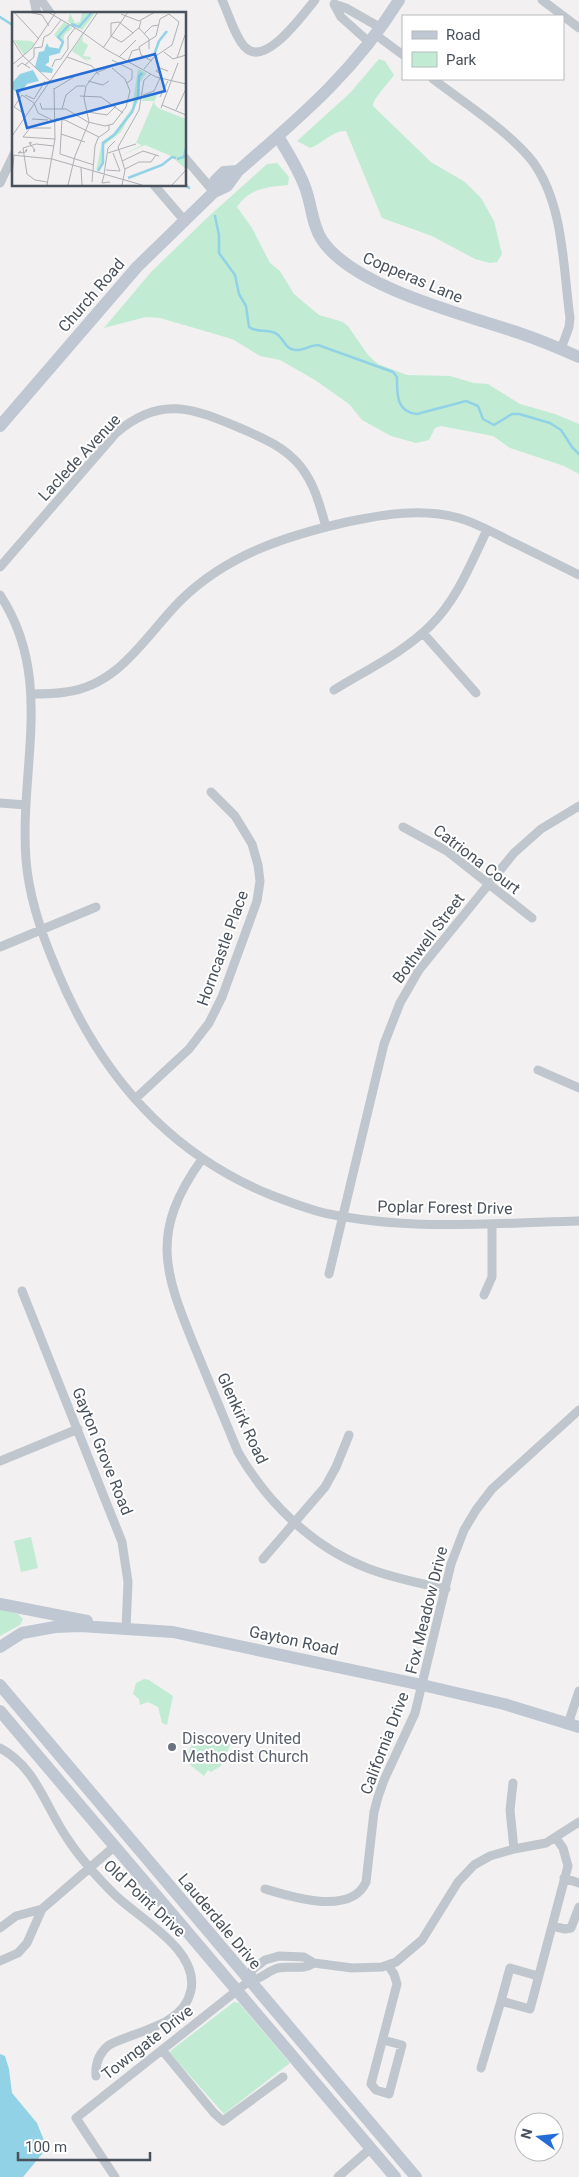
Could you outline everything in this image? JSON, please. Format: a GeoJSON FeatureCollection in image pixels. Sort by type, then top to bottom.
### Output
{"type":"FeatureCollection","features":[{"type":"Feature","properties":{"kind":"main road","name":"Church Road"},"geometry":{"type":"LineString","coordinates":[[0,426],[138,267],[214,192],[215,181],[224,172],[238,171],[335,83],[376,35],[399,0]]}},
{"type":"Feature","properties":{"kind":"main road","name":"Copperas Lane"},"geometry":{"type":"LineString","coordinates":[[278,136],[301,177],[317,230],[331,252],[346,265],[409,296],[579,357]]}},
{"type":"Feature","properties":{"kind":"main road"},"geometry":{"type":"LineString","coordinates":[[0,1604],[29,1611],[76,1618],[120,1629]]}},
{"type":"Feature","properties":{"kind":"main road","name":"Gayton Road"},"geometry":{"type":"LineString","coordinates":[[0,1647],[22,1633],[39,1629],[74,1626],[173,1632],[504,1704],[574,1726]]}},
{"type":"Feature","properties":{"kind":"main road","name":"Lauderdale Drive"},"geometry":{"type":"LineString","coordinates":[[0,1685],[416,2177]]}},
{"type":"Feature","properties":{"kind":"main road","name":"Lauderdale Drive"},"geometry":{"type":"LineString","coordinates":[[0,1711],[395,2177]]}},
{"type":"Feature","properties":{"kind":"street"},"geometry":{"type":"LineString","coordinates":[[41,0],[50,12]]}},
{"type":"Feature","properties":{"kind":"street"},"geometry":{"type":"LineString","coordinates":[[222,0],[244,47],[260,53],[272,47],[315,0]]}},
{"type":"Feature","properties":{"kind":"street"},"geometry":{"type":"LineString","coordinates":[[542,0],[562,15]]}},
{"type":"Feature","properties":{"kind":"street"},"geometry":{"type":"LineString","coordinates":[[331,2],[341,17],[376,35]]}},
{"type":"Feature","properties":{"kind":"street"},"geometry":{"type":"LineString","coordinates":[[331,2],[346,8],[376,35],[402,54]]}},
{"type":"Feature","properties":{"kind":"street"},"geometry":{"type":"LineString","coordinates":[[564,17],[579,28]]}},
{"type":"Feature","properties":{"kind":"street"},"geometry":{"type":"LineString","coordinates":[[434,80],[514,142],[532,161],[547,187],[555,211],[570,318],[560,349]]}},
{"type":"Feature","properties":{"kind":"street"},"geometry":{"type":"LineString","coordinates":[[0,182],[12,158]]}},
{"type":"Feature","properties":{"kind":"street"},"geometry":{"type":"LineString","coordinates":[[186,159],[214,192]]}},
{"type":"Feature","properties":{"kind":"street"},"geometry":{"type":"LineString","coordinates":[[155,186],[184,220]]}},
{"type":"Feature","properties":{"kind":"street","name":"Laclede Avenue"},"geometry":{"type":"LineString","coordinates":[[0,567],[116,433],[133,420],[160,410],[180,408],[198,411],[268,440],[282,449],[308,477],[319,501],[326,527]]}},
{"type":"Feature","properties":{"kind":"street"},"geometry":{"type":"LineString","coordinates":[[31,694],[66,692],[102,680],[124,664],[181,600],[211,575],[257,548],[282,539],[374,516],[410,512],[455,517],[487,530],[579,575]]}},
{"type":"Feature","properties":{"kind":"street"},"geometry":{"type":"LineString","coordinates":[[334,690],[394,653],[423,633],[431,625],[453,596],[487,530]]}},
{"type":"Feature","properties":{"kind":"street","name":"Poplar Forest Drive"},"geometry":{"type":"LineString","coordinates":[[0,595],[15,622],[28,666],[31,694],[25,833],[28,875],[35,912],[79,1020],[106,1064],[135,1099],[158,1123],[192,1152],[259,1190],[311,1209],[343,1217],[408,1224],[579,1221]]}},
{"type":"Feature","properties":{"kind":"street"},"geometry":{"type":"LineString","coordinates":[[423,633],[476,693]]}},
{"type":"Feature","properties":{"kind":"street","name":"Horncastle Place"},"geometry":{"type":"LineString","coordinates":[[135,1099],[190,1049],[209,1024],[222,998],[257,901],[259,873],[252,844],[238,820],[211,792]]}},
{"type":"Feature","properties":{"kind":"street"},"geometry":{"type":"LineString","coordinates":[[0,803],[26,805]]}},
{"type":"Feature","properties":{"kind":"street","name":"Bothwell Street"},"geometry":{"type":"LineString","coordinates":[[329,1274],[384,1044],[394,1016],[419,970],[488,884],[523,844],[551,822],[579,806]]}},
{"type":"Feature","properties":{"kind":"street","name":"Catriona Court"},"geometry":{"type":"LineString","coordinates":[[403,827],[447,852],[532,918]]}},
{"type":"Feature","properties":{"kind":"street"},"geometry":{"type":"LineString","coordinates":[[0,946],[96,907]]}},
{"type":"Feature","properties":{"kind":"street"},"geometry":{"type":"LineString","coordinates":[[538,1070],[579,1088]]}},
{"type":"Feature","properties":{"kind":"street","name":"Glenkirk Road"},"geometry":{"type":"LineString","coordinates":[[202,1158],[180,1194],[170,1223],[167,1258],[171,1285],[238,1452],[261,1488],[320,1543],[350,1561],[382,1574],[446,1589]]}},
{"type":"Feature","properties":{"kind":"street"},"geometry":{"type":"LineString","coordinates":[[484,1296],[492,1277],[492,1224]]}},
{"type":"Feature","properties":{"kind":"street","name":"Gayton Grove Road"},"geometry":{"type":"LineString","coordinates":[[22,1291],[122,1542],[128,1582],[120,1629]]}},
{"type":"Feature","properties":{"kind":"street","name":"Fox Meadow Drive"},"geometry":{"type":"LineString","coordinates":[[422,1685],[460,1539],[482,1501],[501,1480],[579,1410]]}},
{"type":"Feature","properties":{"kind":"street"},"geometry":{"type":"LineString","coordinates":[[0,1461],[78,1429]]}},
{"type":"Feature","properties":{"kind":"street"},"geometry":{"type":"LineString","coordinates":[[263,1559],[324,1487],[336,1467],[349,1435]]}},
{"type":"Feature","properties":{"kind":"street","name":"California Drive"},"geometry":{"type":"LineString","coordinates":[[265,1889],[295,1898],[326,1901],[351,1898],[362,1889],[366,1882],[373,1821],[378,1797],[409,1729],[422,1685]]}},
{"type":"Feature","properties":{"kind":"street"},"geometry":{"type":"LineString","coordinates":[[574,1726],[579,1691]]}},
{"type":"Feature","properties":{"kind":"street","name":"Old Point Drive"},"geometry":{"type":"LineString","coordinates":[[0,1748],[15,1757],[27,1769],[64,1834],[90,1867],[114,1894],[172,1943],[190,1971],[192,1987],[188,2000],[173,2016],[148,2030],[115,2041],[104,2049],[97,2062],[96,2076]]}},
{"type":"Feature","properties":{"kind":"street"},"geometry":{"type":"LineString","coordinates":[[513,1783],[510,1810],[514,1848]]}},
{"type":"Feature","properties":{"kind":"street"},"geometry":{"type":"LineString","coordinates":[[382,2040],[402,2045],[389,2094],[376,2090],[371,2084],[382,2040],[397,1984],[394,1974],[388,1965],[405,1956],[422,1940],[458,1882],[469,1869],[490,1856],[514,1848],[546,1843],[579,1822]]}},
{"type":"Feature","properties":{"kind":"street"},"geometry":{"type":"LineString","coordinates":[[501,2001],[530,2009],[568,1866],[563,1848],[556,1838]]}},
{"type":"Feature","properties":{"kind":"street"},"geometry":{"type":"LineString","coordinates":[[0,1928],[16,1916],[42,1908],[115,1846]]}},
{"type":"Feature","properties":{"kind":"street"},"geometry":{"type":"LineString","coordinates":[[564,1878],[579,1883]]}},
{"type":"Feature","properties":{"kind":"street"},"geometry":{"type":"LineString","coordinates":[[552,1926],[565,1929],[571,1928],[579,1907]]}},
{"type":"Feature","properties":{"kind":"street"},"geometry":{"type":"LineString","coordinates":[[0,1961],[18,1953],[23,1948],[42,1908]]}},
{"type":"Feature","properties":{"kind":"street","name":"Towngate Drive"},"geometry":{"type":"LineString","coordinates":[[115,2177],[76,2118],[237,1990],[249,1981],[259,1980],[278,1968],[306,1968],[314,1963],[369,1968],[388,1965]]}},
{"type":"Feature","properties":{"kind":"street"},"geometry":{"type":"LineString","coordinates":[[481,2068],[510,1968],[538,1976]]}},
{"type":"Feature","properties":{"kind":"street"},"geometry":{"type":"LineString","coordinates":[[162,2050],[214,2113],[223,2121],[284,2077]]}},
{"type":"Feature","properties":{"kind":"street"},"geometry":{"type":"LineString","coordinates":[[338,2177],[371,2148]]}},
{"type":"Feature","properties":{"kind":"green space"},"geometry":{"type":"Polygon","coordinates":[[[379,59],[385,61],[394,75],[378,95],[373,106],[431,162],[465,182],[481,198],[494,221],[502,254],[497,262],[490,263],[475,259],[432,236],[382,218],[346,131],[332,135],[310,148],[297,141],[350,93],[379,59]]]}},
{"type":"Feature","properties":{"kind":"green space"},"geometry":{"type":"Polygon","coordinates":[[[277,163],[289,177],[288,185],[253,192],[237,207],[252,228],[270,263],[280,271],[294,294],[319,315],[343,322],[348,326],[368,355],[378,364],[407,375],[450,376],[474,383],[488,384],[520,404],[555,414],[579,424],[579,474],[564,466],[510,448],[493,436],[441,426],[435,428],[429,440],[416,443],[391,436],[362,420],[349,404],[315,380],[280,360],[260,356],[232,339],[160,318],[146,317],[104,328],[151,272],[208,217],[267,164],[277,163]]]}},
{"type":"Feature","properties":{"kind":"green space"},"geometry":{"type":"Polygon","coordinates":[[[31,1537],[38,1568],[21,1572],[14,1541],[31,1537]]]}},
{"type":"Feature","properties":{"kind":"green space"},"geometry":{"type":"Polygon","coordinates":[[[0,1609],[18,1614],[23,1619],[20,1625],[0,1636],[0,1609]]]}},
{"type":"Feature","properties":{"kind":"green space"},"geometry":{"type":"Polygon","coordinates":[[[144,1679],[149,1680],[173,1696],[167,1725],[162,1723],[158,1707],[148,1702],[140,1705],[139,1699],[133,1694],[136,1683],[144,1679]]]}},
{"type":"Feature","properties":{"kind":"green space"},"geometry":{"type":"Polygon","coordinates":[[[197,1735],[231,1743],[221,1766],[211,1772],[208,1770],[204,1776],[184,1760],[197,1735]]]}},
{"type":"Feature","properties":{"kind":"green space"},"geometry":{"type":"Polygon","coordinates":[[[234,2002],[239,2003],[290,2063],[224,2114],[169,2052],[234,2002]]]}},
{"type":"Feature","properties":{"kind":"water"},"geometry":{"type":"Polygon","coordinates":[[[0,2054],[5,2056],[9,2069],[12,2093],[37,2123],[47,2148],[23,2177],[0,2177],[0,2054]]]}},
{"type":"Feature","properties":{"kind":"waterway"},"geometry":{"type":"LineString","coordinates":[[0,17],[12,25]]}},
{"type":"Feature","properties":{"kind":"waterway"},"geometry":{"type":"LineString","coordinates":[[186,185],[189,188]]}},
{"type":"Feature","properties":{"kind":"waterway"},"geometry":{"type":"LineString","coordinates":[[215,216],[219,235],[219,253],[235,275],[239,294],[246,306],[249,327],[255,330],[275,333],[291,349],[301,350],[318,345],[393,372],[397,377],[397,390],[401,406],[410,413],[417,414],[466,401],[478,406],[483,419],[494,425],[512,414],[519,414],[550,423],[561,430],[579,454]]}},
{"type":"Feature","properties":{"kind":"place","name":"Discovery United Methodist Church"},"geometry":{"type":"Point","coordinates":[172,1747]}}]}
